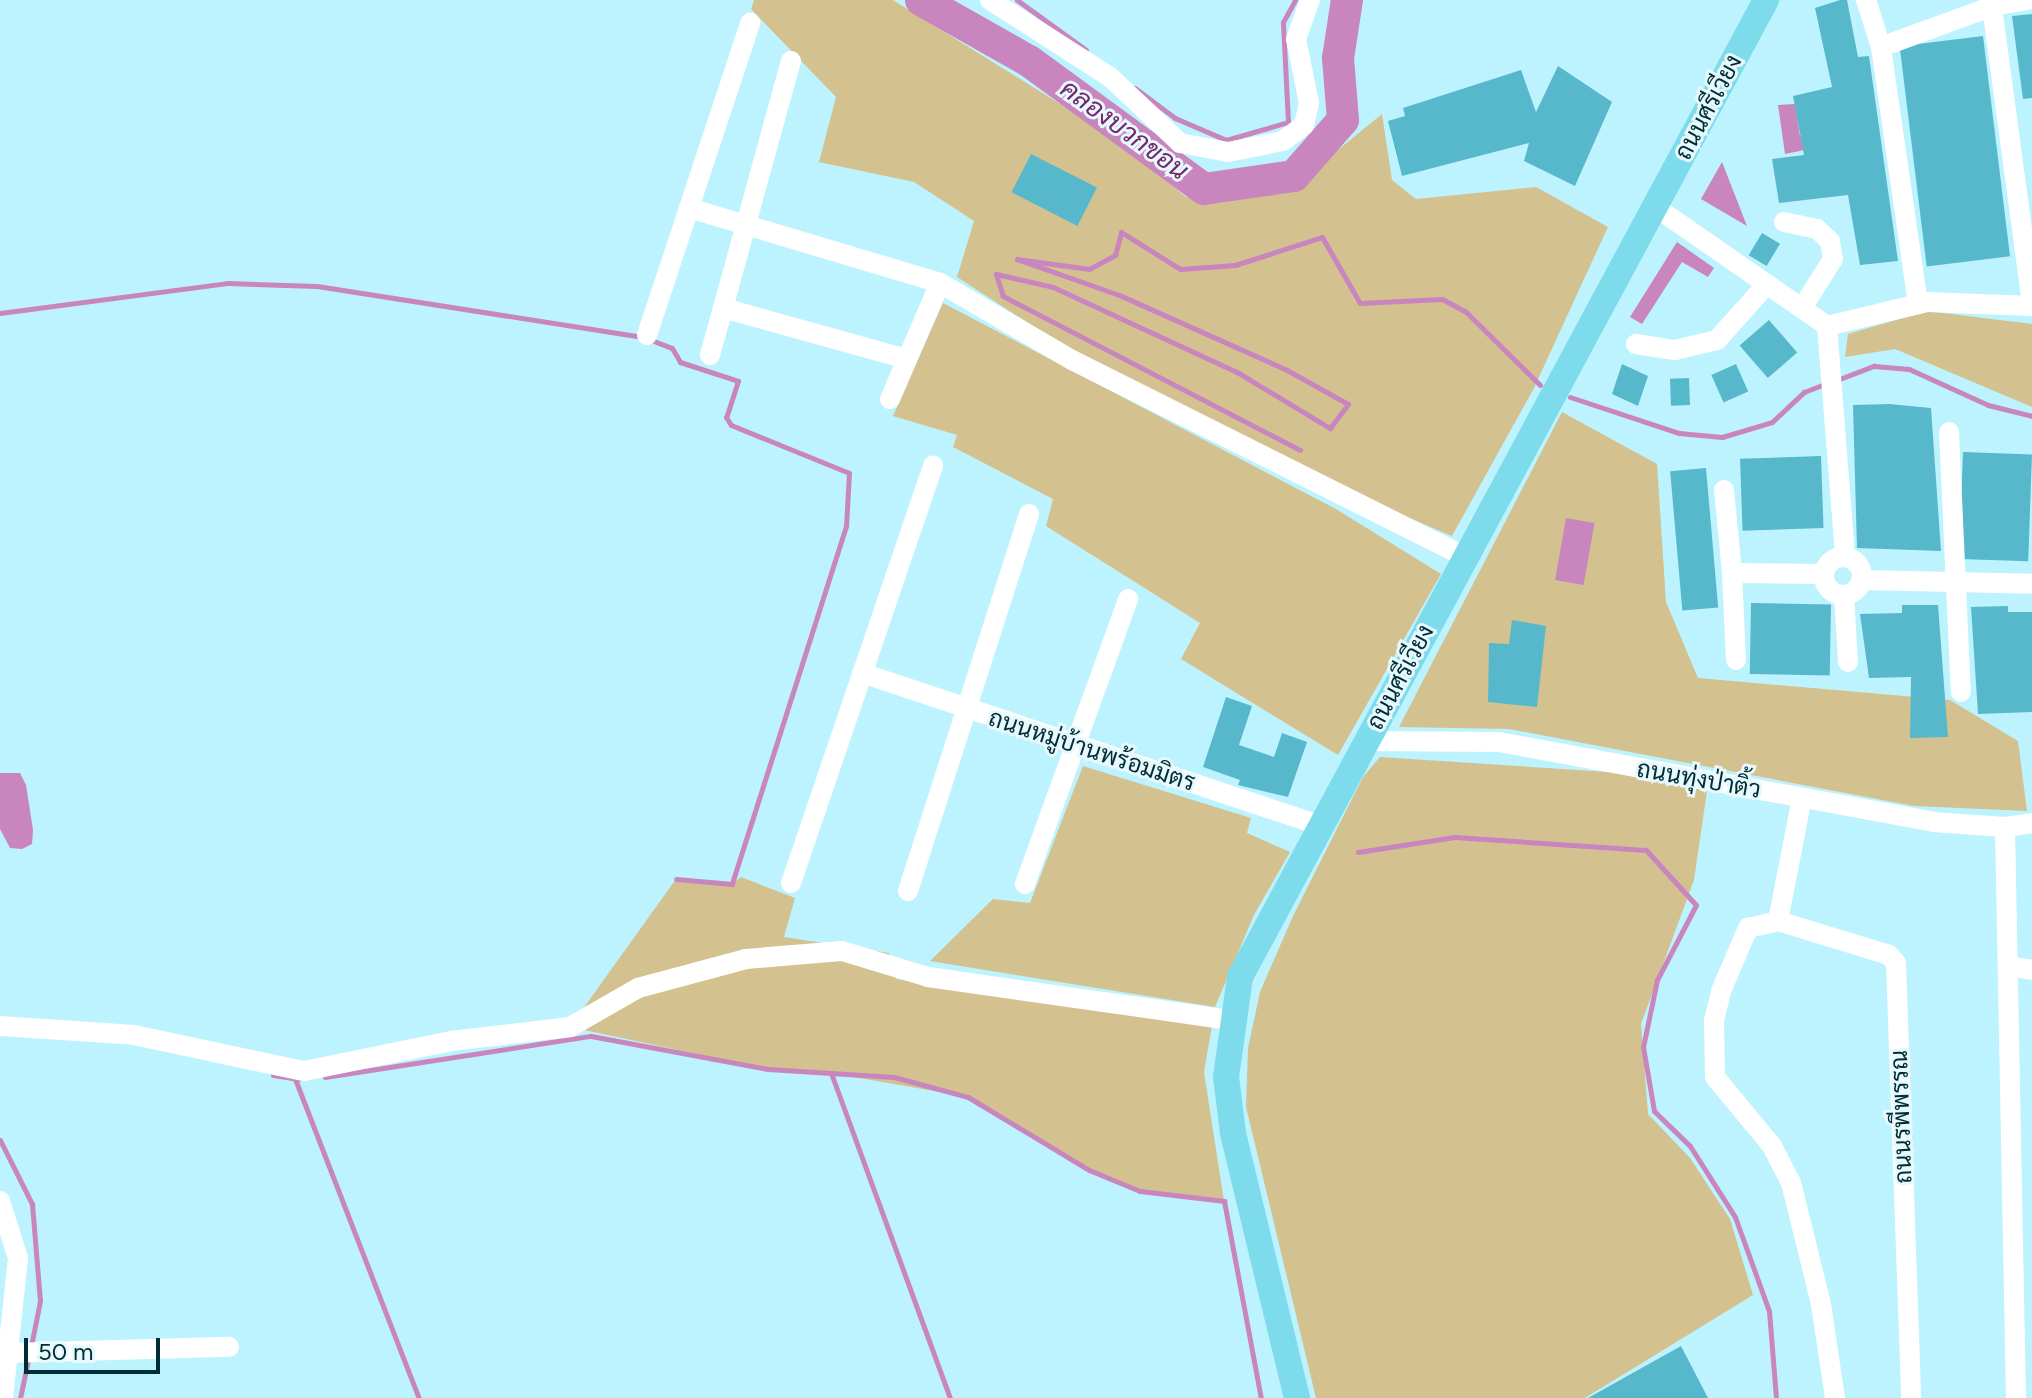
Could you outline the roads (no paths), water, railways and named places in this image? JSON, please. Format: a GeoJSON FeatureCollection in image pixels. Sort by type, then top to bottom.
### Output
{"type":"FeatureCollection","features":[{"type":"Feature","properties":{"kind":"main road","name":"ถนนศรีเวียง"},"geometry":{"type":"LineString","coordinates":[[1297,1398],[1233,1133],[1226,1077],[1230,1020],[1240,977],[1465,557],[1671,216],[1766,0]]}},
{"type":"Feature","properties":{"kind":"street"},"geometry":{"type":"LineString","coordinates":[[990,0],[1110,77],[1180,143],[1228,152],[1283,141],[1304,125],[1309,103],[1296,39],[1310,0]]}},
{"type":"Feature","properties":{"kind":"street"},"geometry":{"type":"LineString","coordinates":[[1866,0],[1881,47],[1918,304]]}},
{"type":"Feature","properties":{"kind":"street"},"geometry":{"type":"LineString","coordinates":[[1881,47],[1992,3],[2027,0]]}},
{"type":"Feature","properties":{"kind":"street"},"geometry":{"type":"LineString","coordinates":[[1827,326],[1918,304],[2032,305],[1992,3]]}},
{"type":"Feature","properties":{"kind":"street"},"geometry":{"type":"LineString","coordinates":[[647,335],[750,23]]}},
{"type":"Feature","properties":{"kind":"street"},"geometry":{"type":"LineString","coordinates":[[710,355],[791,61]]}},
{"type":"Feature","properties":{"kind":"street"},"geometry":{"type":"LineString","coordinates":[[689,208],[940,283],[1072,360],[1465,557]]}},
{"type":"Feature","properties":{"kind":"street"},"geometry":{"type":"LineString","coordinates":[[1671,216],[1827,326],[1836,408],[1845,557]]}},
{"type":"Feature","properties":{"kind":"street"},"geometry":{"type":"LineString","coordinates":[[1784,222],[1817,229],[1830,241],[1833,259],[1802,308]]}},
{"type":"Feature","properties":{"kind":"street"},"geometry":{"type":"LineString","coordinates":[[890,399],[940,283]]}},
{"type":"Feature","properties":{"kind":"street"},"geometry":{"type":"LineString","coordinates":[[1636,344],[1675,350],[1717,340],[1767,284]]}},
{"type":"Feature","properties":{"kind":"street"},"geometry":{"type":"LineString","coordinates":[[723,308],[907,359]]}},
{"type":"Feature","properties":{"kind":"street"},"geometry":{"type":"LineString","coordinates":[[1949,432],[1961,692]]}},
{"type":"Feature","properties":{"kind":"street"},"geometry":{"type":"LineString","coordinates":[[791,883],[933,466]]}},
{"type":"Feature","properties":{"kind":"street"},"geometry":{"type":"LineString","coordinates":[[1724,490],[1736,660]]}},
{"type":"Feature","properties":{"kind":"street"},"geometry":{"type":"LineString","coordinates":[[908,891],[1029,514]]}},
{"type":"Feature","properties":{"kind":"street"},"geometry":{"type":"LineString","coordinates":[[1823,574],[1829,562],[1845,557]]}},
{"type":"Feature","properties":{"kind":"street"},"geometry":{"type":"LineString","coordinates":[[1845,557],[1859,566],[1862,580]]}},
{"type":"Feature","properties":{"kind":"street"},"geometry":{"type":"LineString","coordinates":[[1732,573],[1823,574]]}},
{"type":"Feature","properties":{"kind":"street"},"geometry":{"type":"LineString","coordinates":[[1823,574],[1831,592],[1844,596]]}},
{"type":"Feature","properties":{"kind":"street"},"geometry":{"type":"LineString","coordinates":[[1844,596],[1862,580],[2032,584]]}},
{"type":"Feature","properties":{"kind":"street"},"geometry":{"type":"LineString","coordinates":[[1844,596],[1848,662]]}},
{"type":"Feature","properties":{"kind":"street"},"geometry":{"type":"LineString","coordinates":[[1025,884],[1128,599]]}},
{"type":"Feature","properties":{"kind":"street","name":"ถนนหมู่บ้านพร้อมมิตร"},"geometry":{"type":"LineString","coordinates":[[862,673],[1321,826]]}},
{"type":"Feature","properties":{"kind":"street","name":"ถนนทุ่งป่าติ้ว"},"geometry":{"type":"LineString","coordinates":[[1366,741],[1499,742],[1802,798],[2005,827],[2032,823]]}},
{"type":"Feature","properties":{"kind":"street"},"geometry":{"type":"LineString","coordinates":[[1802,798],[1778,921],[1748,928],[1721,991],[1714,1020],[1715,1077],[1772,1146],[1791,1183],[1821,1304],[1835,1398]]}},
{"type":"Feature","properties":{"kind":"street"},"geometry":{"type":"LineString","coordinates":[[2005,827],[2021,1386]]}},
{"type":"Feature","properties":{"kind":"street","name":"ถนนรพีพรรณ"},"geometry":{"type":"LineString","coordinates":[[1778,921],[1889,955],[1896,963],[1911,1398]]}},
{"type":"Feature","properties":{"kind":"street"},"geometry":{"type":"LineString","coordinates":[[0,1026],[134,1035],[304,1071],[451,1041],[570,1027],[638,988],[746,959],[842,951],[928,977],[1230,1020]]}},
{"type":"Feature","properties":{"kind":"street"},"geometry":{"type":"LineString","coordinates":[[2008,966],[2032,970]]}},
{"type":"Feature","properties":{"kind":"street"},"geometry":{"type":"LineString","coordinates":[[0,1201],[18,1258],[2,1386]]}},
{"type":"Feature","properties":{"kind":"street"},"geometry":{"type":"LineString","coordinates":[[8,1353],[229,1347]]}},
{"type":"Feature","properties":{"kind":"waterway","name":"คลองบวกขอน"},"geometry":{"type":"LineString","coordinates":[[921,0],[1029,61],[1204,189],[1294,176],[1343,120],[1338,58],[1347,0]]}},
{"type":"Feature","properties":{"kind":"waterway"},"geometry":{"type":"LineString","coordinates":[[1017,0],[1086,50]]}},
{"type":"Feature","properties":{"kind":"waterway"},"geometry":{"type":"LineString","coordinates":[[1135,88],[1175,118],[1226,140],[1288,122],[1283,22],[1295,0]]}},
{"type":"Feature","properties":{"kind":"waterway"},"geometry":{"type":"LineString","coordinates":[[1300,450],[1003,296],[996,274],[1053,287],[1237,372],[1330,428],[1348,404],[1287,370],[1119,295],[1017,259],[1089,269],[1115,255],[1121,232],[1180,269],[1235,265],[1322,237],[1360,303],[1442,299],[1466,312],[1540,385]]}},
{"type":"Feature","properties":{"kind":"waterway"},"geometry":{"type":"LineString","coordinates":[[0,313],[227,283],[317,286],[641,337]]}},
{"type":"Feature","properties":{"kind":"waterway"},"geometry":{"type":"LineString","coordinates":[[651,340],[672,348],[680,362],[738,381],[726,417],[731,425],[849,473],[846,526],[732,884],[676,879]]}},
{"type":"Feature","properties":{"kind":"waterway"},"geometry":{"type":"LineString","coordinates":[[1837,380],[1874,366],[1909,369],[1988,405],[2032,416]]}},
{"type":"Feature","properties":{"kind":"waterway"},"geometry":{"type":"LineString","coordinates":[[1570,397],[1679,433],[1722,437],[1772,422],[1804,392],[1827,383]]}},
{"type":"Feature","properties":{"kind":"waterway"},"geometry":{"type":"LineString","coordinates":[[1358,852],[1455,837],[1646,850],[1696,905],[1657,980],[1643,1047],[1654,1111],[1690,1146],[1735,1217],[1769,1311],[1776,1398]]}},
{"type":"Feature","properties":{"kind":"waterway"},"geometry":{"type":"LineString","coordinates":[[325,1077],[591,1036],[768,1069],[894,1077],[968,1097],[1089,1170],[1140,1191],[1224,1201],[1261,1398]]}},
{"type":"Feature","properties":{"kind":"waterway"},"geometry":{"type":"LineString","coordinates":[[831,1073],[950,1398]]}},
{"type":"Feature","properties":{"kind":"waterway"},"geometry":{"type":"LineString","coordinates":[[273,1075],[299,1079]]}},
{"type":"Feature","properties":{"kind":"waterway"},"geometry":{"type":"LineString","coordinates":[[295,1079],[419,1398]]}},
{"type":"Feature","properties":{"kind":"waterway"},"geometry":{"type":"LineString","coordinates":[[0,1140],[32,1204],[40,1301],[31,1346]]}},
{"type":"Feature","properties":{"kind":"waterway"},"geometry":{"type":"LineString","coordinates":[[20,1398],[28,1359]]}}]}
